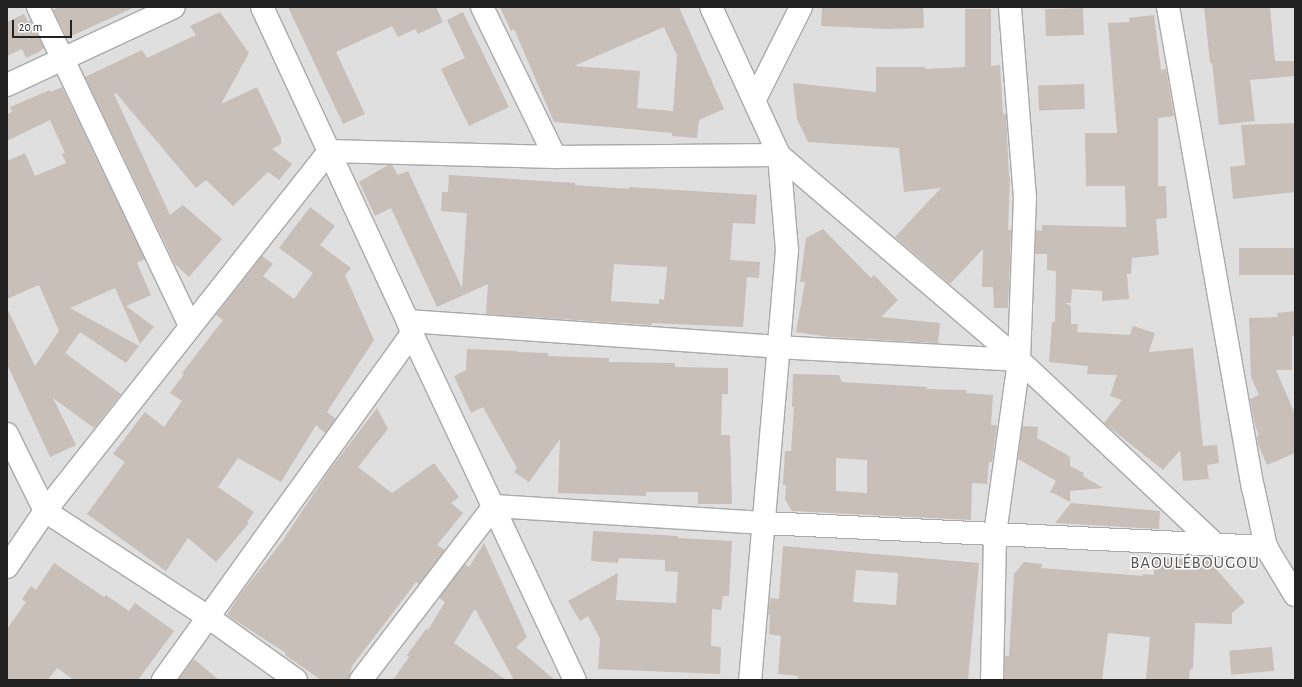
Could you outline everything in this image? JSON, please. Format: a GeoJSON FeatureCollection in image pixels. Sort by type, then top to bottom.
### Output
{"type":"FeatureCollection","features":[{"type":"Feature","properties":{"kind":"street"},"geometry":{"type":"LineString","coordinates":[[38,7],[190,325]]}},
{"type":"Feature","properties":{"kind":"street"},"geometry":{"type":"LineString","coordinates":[[7,84],[63,60],[174,7]]}},
{"type":"Feature","properties":{"kind":"street"},"geometry":{"type":"LineString","coordinates":[[262,7],[573,678]]}},
{"type":"Feature","properties":{"kind":"street"},"geometry":{"type":"LineString","coordinates":[[482,7],[554,157]]}},
{"type":"Feature","properties":{"kind":"street"},"geometry":{"type":"LineString","coordinates":[[711,7],[755,99],[779,155],[787,250],[750,680]]}},
{"type":"Feature","properties":{"kind":"street"},"geometry":{"type":"LineString","coordinates":[[755,99],[801,7]]}},
{"type":"Feature","properties":{"kind":"street"},"geometry":{"type":"LineString","coordinates":[[992,680],[995,534],[1019,360],[1025,198],[1010,7]]}},
{"type":"Feature","properties":{"kind":"street"},"geometry":{"type":"LineString","coordinates":[[1168,7],[1253,487],[1266,546],[1295,595]]}},
{"type":"Feature","properties":{"kind":"street"},"geometry":{"type":"LineString","coordinates":[[329,151],[554,157],[779,155],[1019,360],[1215,544]]}},
{"type":"Feature","properties":{"kind":"street"},"geometry":{"type":"LineString","coordinates":[[7,568],[45,511],[190,325],[329,151]]}},
{"type":"Feature","properties":{"kind":"street"},"geometry":{"type":"LineString","coordinates":[[410,327],[1019,360]]}},
{"type":"Feature","properties":{"kind":"street"},"geometry":{"type":"LineString","coordinates":[[163,680],[410,327]]}},
{"type":"Feature","properties":{"kind":"street"},"geometry":{"type":"LineString","coordinates":[[7,434],[45,511],[208,617],[296,680]]}},
{"type":"Feature","properties":{"kind":"street"},"geometry":{"type":"LineString","coordinates":[[494,506],[764,523],[1266,546]]}},
{"type":"Feature","properties":{"kind":"street"},"geometry":{"type":"LineString","coordinates":[[361,680],[494,506]]}},
{"type":"Feature","properties":{"kind":"shaded area"},"geometry":{"type":"Polygon","coordinates":[[[7,7],[1295,7],[1295,680],[7,680],[7,7]]]}},
{"type":"Feature","properties":{"kind":"building"},"geometry":{"type":"Polygon","coordinates":[[[59,7],[135,7],[67,38],[53,10],[59,7]]]}},
{"type":"Feature","properties":{"kind":"building"},"geometry":{"type":"Polygon","coordinates":[[[288,7],[436,7],[443,22],[418,34],[415,29],[398,37],[392,26],[336,52],[365,114],[343,124],[288,7]]]}},
{"type":"Feature","properties":{"kind":"building"},"geometry":{"type":"Polygon","coordinates":[[[500,7],[679,7],[724,109],[699,120],[697,138],[672,136],[672,133],[554,122],[514,29],[511,31],[500,7]],[[664,27],[574,66],[640,71],[637,108],[673,111],[677,56],[664,27]]]}},
{"type":"Feature","properties":{"kind":"building"},"geometry":{"type":"Polygon","coordinates":[[[822,7],[923,7],[924,28],[888,29],[821,26],[822,7]]]}},
{"type":"Feature","properties":{"kind":"building"},"geometry":{"type":"Polygon","coordinates":[[[1204,7],[1270,7],[1275,61],[1295,61],[1295,76],[1250,80],[1255,121],[1219,125],[1204,7]]]}},
{"type":"Feature","properties":{"kind":"building"},"geometry":{"type":"Polygon","coordinates":[[[1083,8],[1084,35],[1046,36],[1045,9],[1083,8]]]}},
{"type":"Feature","properties":{"kind":"building"},"geometry":{"type":"Polygon","coordinates":[[[965,9],[991,9],[991,66],[1000,65],[1003,114],[1006,114],[1010,177],[1008,230],[1011,230],[1008,308],[994,308],[993,287],[982,287],[983,249],[950,284],[895,237],[941,188],[904,192],[899,148],[808,142],[797,119],[793,83],[876,92],[876,67],[925,67],[925,69],[965,67],[965,9]]]}},
{"type":"Feature","properties":{"kind":"building"},"geometry":{"type":"Polygon","coordinates":[[[220,12],[249,53],[221,104],[257,87],[281,138],[281,144],[272,149],[292,164],[279,180],[268,172],[233,206],[206,180],[196,188],[116,93],[114,94],[170,215],[183,205],[222,239],[189,277],[175,264],[85,77],[142,50],[147,58],[196,35],[190,26],[220,12]]]}},
{"type":"Feature","properties":{"kind":"building"},"geometry":{"type":"Polygon","coordinates":[[[463,12],[509,107],[469,126],[441,69],[465,58],[447,20],[463,12]]]}},
{"type":"Feature","properties":{"kind":"building"},"geometry":{"type":"Polygon","coordinates":[[[24,14],[28,22],[30,20],[44,48],[26,58],[22,49],[7,56],[7,22],[24,14]]]}},
{"type":"Feature","properties":{"kind":"building"},"geometry":{"type":"Polygon","coordinates":[[[1154,15],[1161,70],[1166,69],[1174,116],[1158,118],[1158,186],[1166,186],[1167,218],[1156,219],[1159,255],[1132,258],[1131,274],[1127,274],[1129,299],[1102,301],[1102,291],[1072,289],[1071,303],[1065,303],[1071,306],[1071,324],[1078,324],[1077,332],[1130,335],[1133,326],[1155,333],[1149,352],[1193,348],[1203,446],[1217,445],[1219,463],[1207,465],[1209,479],[1183,481],[1180,450],[1163,470],[1104,423],[1122,400],[1110,396],[1117,375],[1087,374],[1088,366],[1049,362],[1052,322],[1055,322],[1056,271],[1047,270],[1047,254],[1035,254],[1036,230],[1042,231],[1042,225],[1126,227],[1125,186],[1086,186],[1085,133],[1117,133],[1108,23],[1130,22],[1129,18],[1154,15]]]}},
{"type":"Feature","properties":{"kind":"building"},"geometry":{"type":"Polygon","coordinates":[[[1084,84],[1085,109],[1039,111],[1038,86],[1084,84]]]}},
{"type":"Feature","properties":{"kind":"building"},"geometry":{"type":"Polygon","coordinates":[[[62,87],[145,259],[137,263],[151,295],[126,306],[154,327],[140,344],[115,288],[70,308],[139,346],[126,363],[80,332],[65,353],[121,394],[94,428],[53,398],[76,445],[50,457],[7,364],[7,308],[35,366],[59,331],[39,285],[7,299],[7,161],[25,153],[35,176],[66,163],[62,154],[65,153],[50,120],[7,141],[7,114],[12,112],[10,107],[50,90],[51,92],[62,87]]]}},
{"type":"Feature","properties":{"kind":"building"},"geometry":{"type":"Polygon","coordinates":[[[1295,123],[1295,192],[1233,199],[1230,167],[1245,165],[1241,125],[1295,123]]]}},
{"type":"Feature","properties":{"kind":"building"},"geometry":{"type":"Polygon","coordinates":[[[388,165],[392,165],[398,175],[408,171],[462,288],[467,213],[441,211],[442,192],[448,192],[449,175],[575,183],[575,185],[629,189],[629,187],[757,195],[755,224],[733,223],[730,260],[760,262],[759,278],[747,277],[743,327],[652,323],[652,325],[486,314],[488,284],[437,307],[391,208],[375,216],[359,182],[388,165]],[[614,264],[611,301],[659,304],[659,299],[664,300],[667,267],[614,264]]]}},
{"type":"Feature","properties":{"kind":"building"},"geometry":{"type":"Polygon","coordinates":[[[310,207],[335,226],[320,245],[351,268],[345,275],[374,340],[327,412],[336,419],[325,433],[316,425],[281,482],[238,458],[218,487],[254,512],[247,522],[249,523],[216,562],[188,538],[166,571],[87,514],[125,462],[113,454],[145,412],[164,427],[182,401],[170,393],[184,374],[182,373],[223,320],[216,315],[262,256],[273,264],[263,276],[294,299],[313,273],[279,248],[310,207]]]}},
{"type":"Feature","properties":{"kind":"building"},"geometry":{"type":"Polygon","coordinates":[[[823,229],[871,278],[874,275],[898,300],[881,317],[940,323],[938,343],[830,337],[796,332],[805,282],[800,282],[806,238],[823,229]]]}},
{"type":"Feature","properties":{"kind":"building"},"geometry":{"type":"Polygon","coordinates":[[[1239,248],[1295,248],[1295,275],[1239,275],[1239,248]]]}},
{"type":"Feature","properties":{"kind":"building"},"geometry":{"type":"Polygon","coordinates":[[[1295,311],[1295,335],[1292,336],[1292,370],[1276,370],[1295,414],[1295,453],[1267,465],[1258,444],[1257,436],[1259,435],[1255,425],[1250,399],[1259,395],[1251,377],[1249,318],[1278,317],[1277,313],[1295,311]]]}},
{"type":"Feature","properties":{"kind":"building"},"geometry":{"type":"Polygon","coordinates":[[[467,349],[548,353],[548,356],[609,358],[609,362],[675,363],[675,367],[728,368],[728,394],[722,394],[721,435],[730,435],[732,504],[698,504],[698,492],[646,492],[646,496],[558,493],[560,439],[529,482],[514,472],[517,468],[483,407],[471,413],[454,376],[466,370],[467,349]]]}},
{"type":"Feature","properties":{"kind":"building"},"geometry":{"type":"Polygon","coordinates":[[[793,374],[839,375],[842,382],[927,387],[926,389],[967,390],[966,393],[993,395],[991,425],[997,425],[992,462],[989,462],[987,484],[972,483],[971,520],[792,511],[785,499],[786,485],[783,485],[785,451],[791,451],[794,407],[792,407],[793,374]],[[836,458],[836,491],[867,493],[867,460],[836,458]]]}},
{"type":"Feature","properties":{"kind":"building"},"geometry":{"type":"Polygon","coordinates":[[[377,408],[388,429],[358,467],[392,493],[434,463],[459,497],[451,503],[463,513],[437,545],[445,550],[419,584],[416,582],[352,666],[349,680],[321,680],[285,655],[286,653],[227,615],[239,596],[283,540],[328,472],[377,408]]]}},
{"type":"Feature","properties":{"kind":"building"},"geometry":{"type":"Polygon","coordinates":[[[1022,426],[1038,427],[1037,438],[1069,456],[1065,463],[1070,456],[1070,466],[1084,473],[1083,476],[1103,488],[1070,491],[1070,502],[1053,493],[1050,493],[1056,481],[1018,459],[1022,426]]]}},
{"type":"Feature","properties":{"kind":"building"},"geometry":{"type":"Polygon","coordinates":[[[1071,503],[1160,511],[1159,529],[1055,523],[1071,503]]]}},
{"type":"Feature","properties":{"kind":"building"},"geometry":{"type":"Polygon","coordinates":[[[593,531],[732,541],[729,596],[723,596],[721,610],[712,609],[711,646],[721,647],[720,674],[598,669],[600,639],[588,616],[580,621],[568,601],[618,573],[616,600],[676,603],[678,572],[665,571],[665,560],[619,558],[618,563],[591,561],[593,531]]]}},
{"type":"Feature","properties":{"kind":"building"},"geometry":{"type":"Polygon","coordinates":[[[484,543],[527,637],[516,647],[555,680],[514,680],[475,609],[454,643],[506,680],[393,680],[409,657],[407,655],[426,629],[428,630],[445,602],[439,598],[465,564],[469,567],[484,543]]]}},
{"type":"Feature","properties":{"kind":"building"},"geometry":{"type":"Polygon","coordinates":[[[783,546],[979,563],[968,680],[798,680],[798,676],[778,674],[781,636],[769,634],[770,615],[768,615],[770,598],[779,599],[783,546]],[[856,570],[853,602],[896,605],[898,573],[856,570]]]}},
{"type":"Feature","properties":{"kind":"building"},"geometry":{"type":"Polygon","coordinates":[[[1154,558],[1208,560],[1245,602],[1232,613],[1232,624],[1195,623],[1193,669],[1190,669],[1189,680],[1146,680],[1150,637],[1108,633],[1102,680],[1004,680],[1005,656],[1009,656],[1014,574],[1024,562],[1042,564],[1041,568],[1143,576],[1143,574],[1154,575],[1154,558]]]}},
{"type":"Feature","properties":{"kind":"building"},"geometry":{"type":"Polygon","coordinates":[[[54,563],[104,597],[106,595],[129,611],[135,603],[174,631],[138,680],[74,680],[57,668],[48,680],[7,680],[7,629],[26,602],[22,599],[31,586],[36,590],[54,563]]]}},
{"type":"Feature","properties":{"kind":"building"},"geometry":{"type":"Polygon","coordinates":[[[1272,647],[1274,671],[1231,675],[1229,651],[1272,647]]]}},
{"type":"Feature","properties":{"kind":"building"},"geometry":{"type":"Polygon","coordinates":[[[194,659],[219,680],[178,680],[194,659]]]}},
{"type":"Feature","properties":{"kind":"district","name":"BAOULÉBOUGOU"},"geometry":{"type":"Point","coordinates":[1195,563]}}]}
